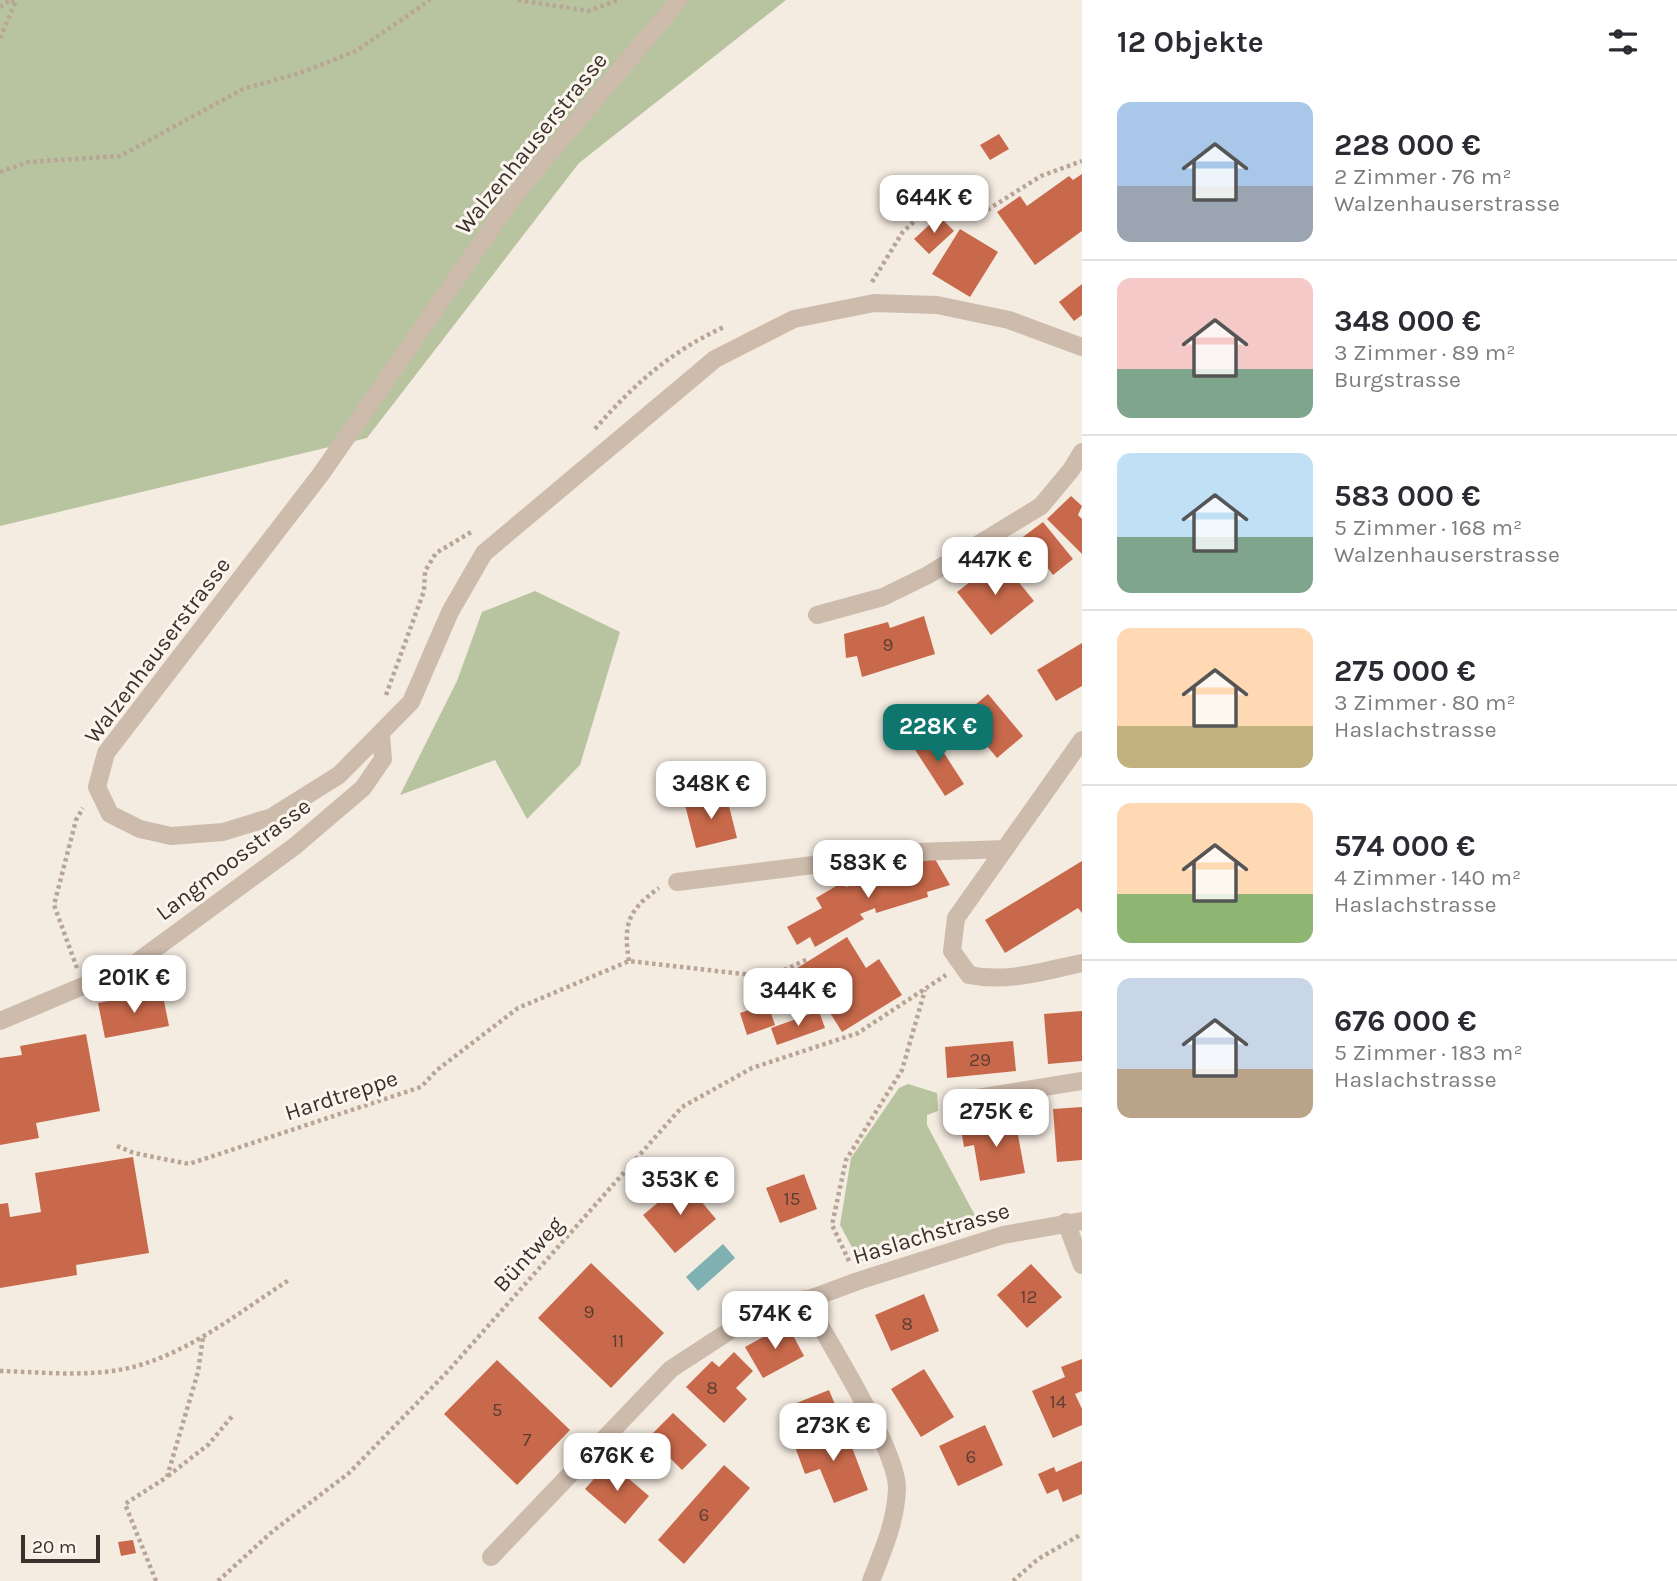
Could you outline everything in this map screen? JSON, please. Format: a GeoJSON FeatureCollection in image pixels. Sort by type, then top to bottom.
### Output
{"type":"FeatureCollection","features":[{"type":"Feature","properties":{"kind":"street","name":"Walzenhauserstrasse"},"geometry":{"type":"LineString","coordinates":[[97,787],[106,753],[321,474],[513,197],[679,0]]}},
{"type":"Feature","properties":{"kind":"street"},"geometry":{"type":"LineString","coordinates":[[97,787],[110,814],[140,829],[171,836],[223,832],[272,817],[339,775],[381,736],[411,702],[450,612],[484,553],[715,359],[793,319],[874,303],[937,305],[1009,320],[1082,347]]}},
{"type":"Feature","properties":{"kind":"street"},"geometry":{"type":"LineString","coordinates":[[817,615],[883,597],[940,569],[1041,506],[1071,470],[1082,452]]}},
{"type":"Feature","properties":{"kind":"street","name":"Langmoosstrasse"},"geometry":{"type":"LineString","coordinates":[[0,1021],[133,965],[295,846],[363,789],[383,759],[381,736]]}},
{"type":"Feature","properties":{"kind":"street"},"geometry":{"type":"LineString","coordinates":[[1082,740],[956,918],[952,951],[969,975],[984,978],[1017,978],[1082,963]]}},
{"type":"Feature","properties":{"kind":"street"},"geometry":{"type":"LineString","coordinates":[[677,882],[917,852],[1005,849]]}},
{"type":"Feature","properties":{"kind":"street"},"geometry":{"type":"LineString","coordinates":[[977,1098],[1082,1081]]}},
{"type":"Feature","properties":{"kind":"street","name":"Haslachstrasse"},"geometry":{"type":"LineString","coordinates":[[491,1558],[671,1369],[737,1326],[858,1280],[1003,1235],[1074,1221],[1082,1265]]}},
{"type":"Feature","properties":{"kind":"street"},"geometry":{"type":"LineString","coordinates":[[805,1299],[888,1451],[897,1485],[893,1527],[871,1581]]}},
{"type":"Feature","properties":{"kind":"path"},"geometry":{"type":"LineString","coordinates":[[0,7],[10,0],[16,1],[0,38]]}},
{"type":"Feature","properties":{"kind":"path"},"geometry":{"type":"LineString","coordinates":[[0,173],[28,162],[120,156],[243,89],[300,74],[356,51],[430,0]]}},
{"type":"Feature","properties":{"kind":"path"},"geometry":{"type":"LineString","coordinates":[[517,0],[588,11],[618,0]]}},
{"type":"Feature","properties":{"kind":"path"},"geometry":{"type":"LineString","coordinates":[[82,988],[72,948],[57,922],[54,905],[76,820],[97,787]]}},
{"type":"Feature","properties":{"kind":"path"},"geometry":{"type":"LineString","coordinates":[[677,882],[661,887],[637,904],[625,933],[629,961],[752,975],[782,971],[808,959]]}},
{"type":"Feature","properties":{"kind":"path","name":"Hardtreppe"},"geometry":{"type":"LineString","coordinates":[[117,1146],[134,1153],[190,1164],[421,1087],[437,1070],[518,1008],[629,961]]}},
{"type":"Feature","properties":{"kind":"path","name":"Büntweg"},"geometry":{"type":"LineString","coordinates":[[219,1581],[273,1531],[349,1473],[449,1370],[682,1107],[752,1068],[858,1033],[925,989],[902,1070],[846,1160],[832,1225],[858,1280]]}},
{"type":"Feature","properties":{"kind":"path"},"geometry":{"type":"LineString","coordinates":[[0,1371],[122,1370],[165,1357],[203,1337],[289,1280]]}},
{"type":"Feature","properties":{"kind":"path"},"geometry":{"type":"LineString","coordinates":[[167,1476],[198,1372],[203,1337]]}},
{"type":"Feature","properties":{"kind":"path"},"geometry":{"type":"LineString","coordinates":[[156,1581],[125,1504],[155,1486],[209,1444],[234,1415]]}},
{"type":"Feature","properties":{"kind":"path"},"geometry":{"type":"LineString","coordinates":[[1013,1581],[1038,1559],[1082,1534]]}},
{"type":"Feature","properties":{"kind":"green space"},"geometry":{"type":"Polygon","coordinates":[[[0,0],[786,0],[579,163],[367,438],[0,526],[0,0]]]}},
{"type":"Feature","properties":{"kind":"green space"},"geometry":{"type":"Polygon","coordinates":[[[535,591],[620,632],[580,765],[527,819],[495,760],[400,795],[457,681],[482,612],[535,591]]]}},
{"type":"Feature","properties":{"kind":"green space"},"geometry":{"type":"Polygon","coordinates":[[[908,1084],[937,1093],[938,1111],[927,1115],[927,1125],[980,1225],[860,1262],[840,1225],[851,1158],[899,1088],[908,1084]]]}},
{"type":"Feature","properties":{"kind":"water"},"geometry":{"type":"Polygon","coordinates":[[[723,1244],[735,1258],[698,1291],[686,1277],[723,1244]]]}},
{"type":"Feature","properties":{"kind":"building"},"geometry":{"type":"Polygon","coordinates":[[[999,134],[1009,149],[990,160],[980,145],[999,134]]]}},
{"type":"Feature","properties":{"kind":"building"},"geometry":{"type":"Polygon","coordinates":[[[1082,174],[1082,231],[1035,265],[997,212],[1020,196],[1027,206],[1069,176],[1073,180],[1082,174]]]}},
{"type":"Feature","properties":{"kind":"building"},"geometry":{"type":"Polygon","coordinates":[[[939,216],[954,231],[929,254],[914,239],[939,216]]]}},
{"type":"Feature","properties":{"kind":"building"},"geometry":{"type":"Polygon","coordinates":[[[960,229],[998,252],[970,297],[932,274],[960,229]]]}},
{"type":"Feature","properties":{"kind":"building"},"geometry":{"type":"Polygon","coordinates":[[[1082,284],[1082,315],[1074,321],[1059,302],[1082,284]]]}},
{"type":"Feature","properties":{"kind":"building"},"geometry":{"type":"Polygon","coordinates":[[[1071,496],[1082,506],[1078,515],[1082,519],[1082,554],[1047,519],[1071,496]]]}},
{"type":"Feature","properties":{"kind":"building"},"geometry":{"type":"Polygon","coordinates":[[[1043,522],[1073,559],[1053,575],[1035,551],[1027,557],[1016,542],[1043,522]]]}},
{"type":"Feature","properties":{"kind":"building"},"geometry":{"type":"Polygon","coordinates":[[[1000,559],[1034,601],[991,635],[957,592],[1000,559]]]}},
{"type":"Feature","properties":{"kind":"building"},"geometry":{"type":"Polygon","coordinates":[[[924,616],[935,654],[862,677],[857,656],[846,658],[844,634],[888,622],[890,628],[924,616]]]}},
{"type":"Feature","properties":{"kind":"building"},"geometry":{"type":"Polygon","coordinates":[[[1082,643],[1082,686],[1056,701],[1037,670],[1082,643]]]}},
{"type":"Feature","properties":{"kind":"building"},"geometry":{"type":"Polygon","coordinates":[[[988,694],[1023,736],[997,758],[962,716],[988,694]]]}},
{"type":"Feature","properties":{"kind":"building"},"geometry":{"type":"Polygon","coordinates":[[[931,733],[964,784],[945,796],[912,745],[931,733]]]}},
{"type":"Feature","properties":{"kind":"building"},"geometry":{"type":"Polygon","coordinates":[[[726,794],[737,838],[696,848],[685,805],[726,794]]]}},
{"type":"Feature","properties":{"kind":"building"},"geometry":{"type":"Polygon","coordinates":[[[935,859],[950,885],[927,892],[928,897],[876,913],[875,908],[860,914],[864,919],[815,947],[810,937],[797,945],[787,927],[822,908],[816,898],[843,882],[846,887],[917,862],[935,859]]]}},
{"type":"Feature","properties":{"kind":"building"},"geometry":{"type":"Polygon","coordinates":[[[1082,861],[1082,913],[1078,908],[1005,953],[985,920],[1082,861]]]}},
{"type":"Feature","properties":{"kind":"building"},"geometry":{"type":"Polygon","coordinates":[[[847,937],[866,968],[879,959],[902,995],[842,1032],[824,1003],[809,1012],[786,975],[847,937]]]}},
{"type":"Feature","properties":{"kind":"building"},"geometry":{"type":"Polygon","coordinates":[[[162,991],[169,1026],[105,1038],[98,1003],[162,991]]]}},
{"type":"Feature","properties":{"kind":"building"},"geometry":{"type":"Polygon","coordinates":[[[768,1004],[775,1025],[747,1035],[740,1013],[768,1004]]]}},
{"type":"Feature","properties":{"kind":"building"},"geometry":{"type":"Polygon","coordinates":[[[819,1011],[825,1028],[777,1045],[771,1028],[819,1011]]]}},
{"type":"Feature","properties":{"kind":"building"},"geometry":{"type":"Polygon","coordinates":[[[1082,1011],[1082,1061],[1048,1064],[1044,1014],[1082,1011]]]}},
{"type":"Feature","properties":{"kind":"building"},"geometry":{"type":"Polygon","coordinates":[[[86,1034],[100,1111],[36,1123],[39,1138],[0,1145],[0,1058],[22,1055],[20,1046],[86,1034]]]}},
{"type":"Feature","properties":{"kind":"building"},"geometry":{"type":"Polygon","coordinates":[[[1013,1041],[1016,1071],[947,1078],[945,1047],[1013,1041]]]}},
{"type":"Feature","properties":{"kind":"building"},"geometry":{"type":"Polygon","coordinates":[[[1082,1107],[1082,1160],[1057,1162],[1053,1109],[1082,1107]]]}},
{"type":"Feature","properties":{"kind":"building"},"geometry":{"type":"Polygon","coordinates":[[[1015,1119],[1025,1173],[980,1181],[974,1145],[964,1147],[961,1129],[1015,1119]]]}},
{"type":"Feature","properties":{"kind":"building"},"geometry":{"type":"Polygon","coordinates":[[[133,1157],[149,1253],[76,1265],[77,1275],[0,1288],[0,1204],[8,1203],[10,1217],[41,1212],[35,1173],[133,1157]]]}},
{"type":"Feature","properties":{"kind":"building"},"geometry":{"type":"Polygon","coordinates":[[[804,1174],[817,1209],[780,1223],[766,1188],[804,1174]]]}},
{"type":"Feature","properties":{"kind":"building"},"geometry":{"type":"Polygon","coordinates":[[[684,1181],[716,1219],[675,1253],[643,1215],[684,1181]]]}},
{"type":"Feature","properties":{"kind":"building"},"geometry":{"type":"Polygon","coordinates":[[[591,1263],[664,1333],[611,1388],[538,1318],[591,1263]]]}},
{"type":"Feature","properties":{"kind":"building"},"geometry":{"type":"Polygon","coordinates":[[[1031,1264],[1062,1297],[1027,1328],[997,1295],[1031,1264]]]}},
{"type":"Feature","properties":{"kind":"building"},"geometry":{"type":"Polygon","coordinates":[[[924,1294],[939,1331],[891,1351],[875,1315],[924,1294]]]}},
{"type":"Feature","properties":{"kind":"building"},"geometry":{"type":"Polygon","coordinates":[[[787,1324],[804,1356],[763,1378],[745,1347],[787,1324]]]}},
{"type":"Feature","properties":{"kind":"building"},"geometry":{"type":"Polygon","coordinates":[[[734,1352],[753,1371],[736,1388],[747,1399],[724,1423],[686,1387],[712,1361],[719,1367],[734,1352]]]}},
{"type":"Feature","properties":{"kind":"building"},"geometry":{"type":"Polygon","coordinates":[[[1082,1359],[1082,1391],[1075,1394],[1082,1409],[1082,1425],[1053,1438],[1032,1391],[1065,1377],[1061,1367],[1082,1359]]]}},
{"type":"Feature","properties":{"kind":"building"},"geometry":{"type":"Polygon","coordinates":[[[497,1360],[570,1430],[517,1485],[444,1414],[497,1360]]]}},
{"type":"Feature","properties":{"kind":"building"},"geometry":{"type":"Polygon","coordinates":[[[924,1369],[954,1417],[921,1437],[891,1389],[924,1369]]]}},
{"type":"Feature","properties":{"kind":"building"},"geometry":{"type":"Polygon","coordinates":[[[829,1390],[836,1407],[801,1421],[794,1404],[829,1390]]]}},
{"type":"Feature","properties":{"kind":"building"},"geometry":{"type":"Polygon","coordinates":[[[673,1413],[707,1445],[682,1470],[649,1437],[673,1413]]]}},
{"type":"Feature","properties":{"kind":"building"},"geometry":{"type":"Polygon","coordinates":[[[985,1425],[1003,1465],[958,1486],[939,1446],[985,1425]]]}},
{"type":"Feature","properties":{"kind":"building"},"geometry":{"type":"Polygon","coordinates":[[[844,1426],[868,1490],[834,1503],[820,1469],[805,1474],[794,1444],[844,1426]]]}},
{"type":"Feature","properties":{"kind":"building"},"geometry":{"type":"Polygon","coordinates":[[[1082,1461],[1082,1494],[1063,1502],[1058,1489],[1047,1494],[1038,1474],[1054,1467],[1056,1472],[1082,1461]]]}},
{"type":"Feature","properties":{"kind":"building"},"geometry":{"type":"Polygon","coordinates":[[[609,1462],[649,1496],[625,1524],[585,1489],[609,1462]]]}},
{"type":"Feature","properties":{"kind":"building"},"geometry":{"type":"Polygon","coordinates":[[[724,1465],[750,1488],[684,1564],[658,1540],[724,1465]]]}},
{"type":"Feature","properties":{"kind":"building"},"geometry":{"type":"Polygon","coordinates":[[[133,1540],[136,1553],[121,1556],[118,1542],[133,1540]]]}}]}
